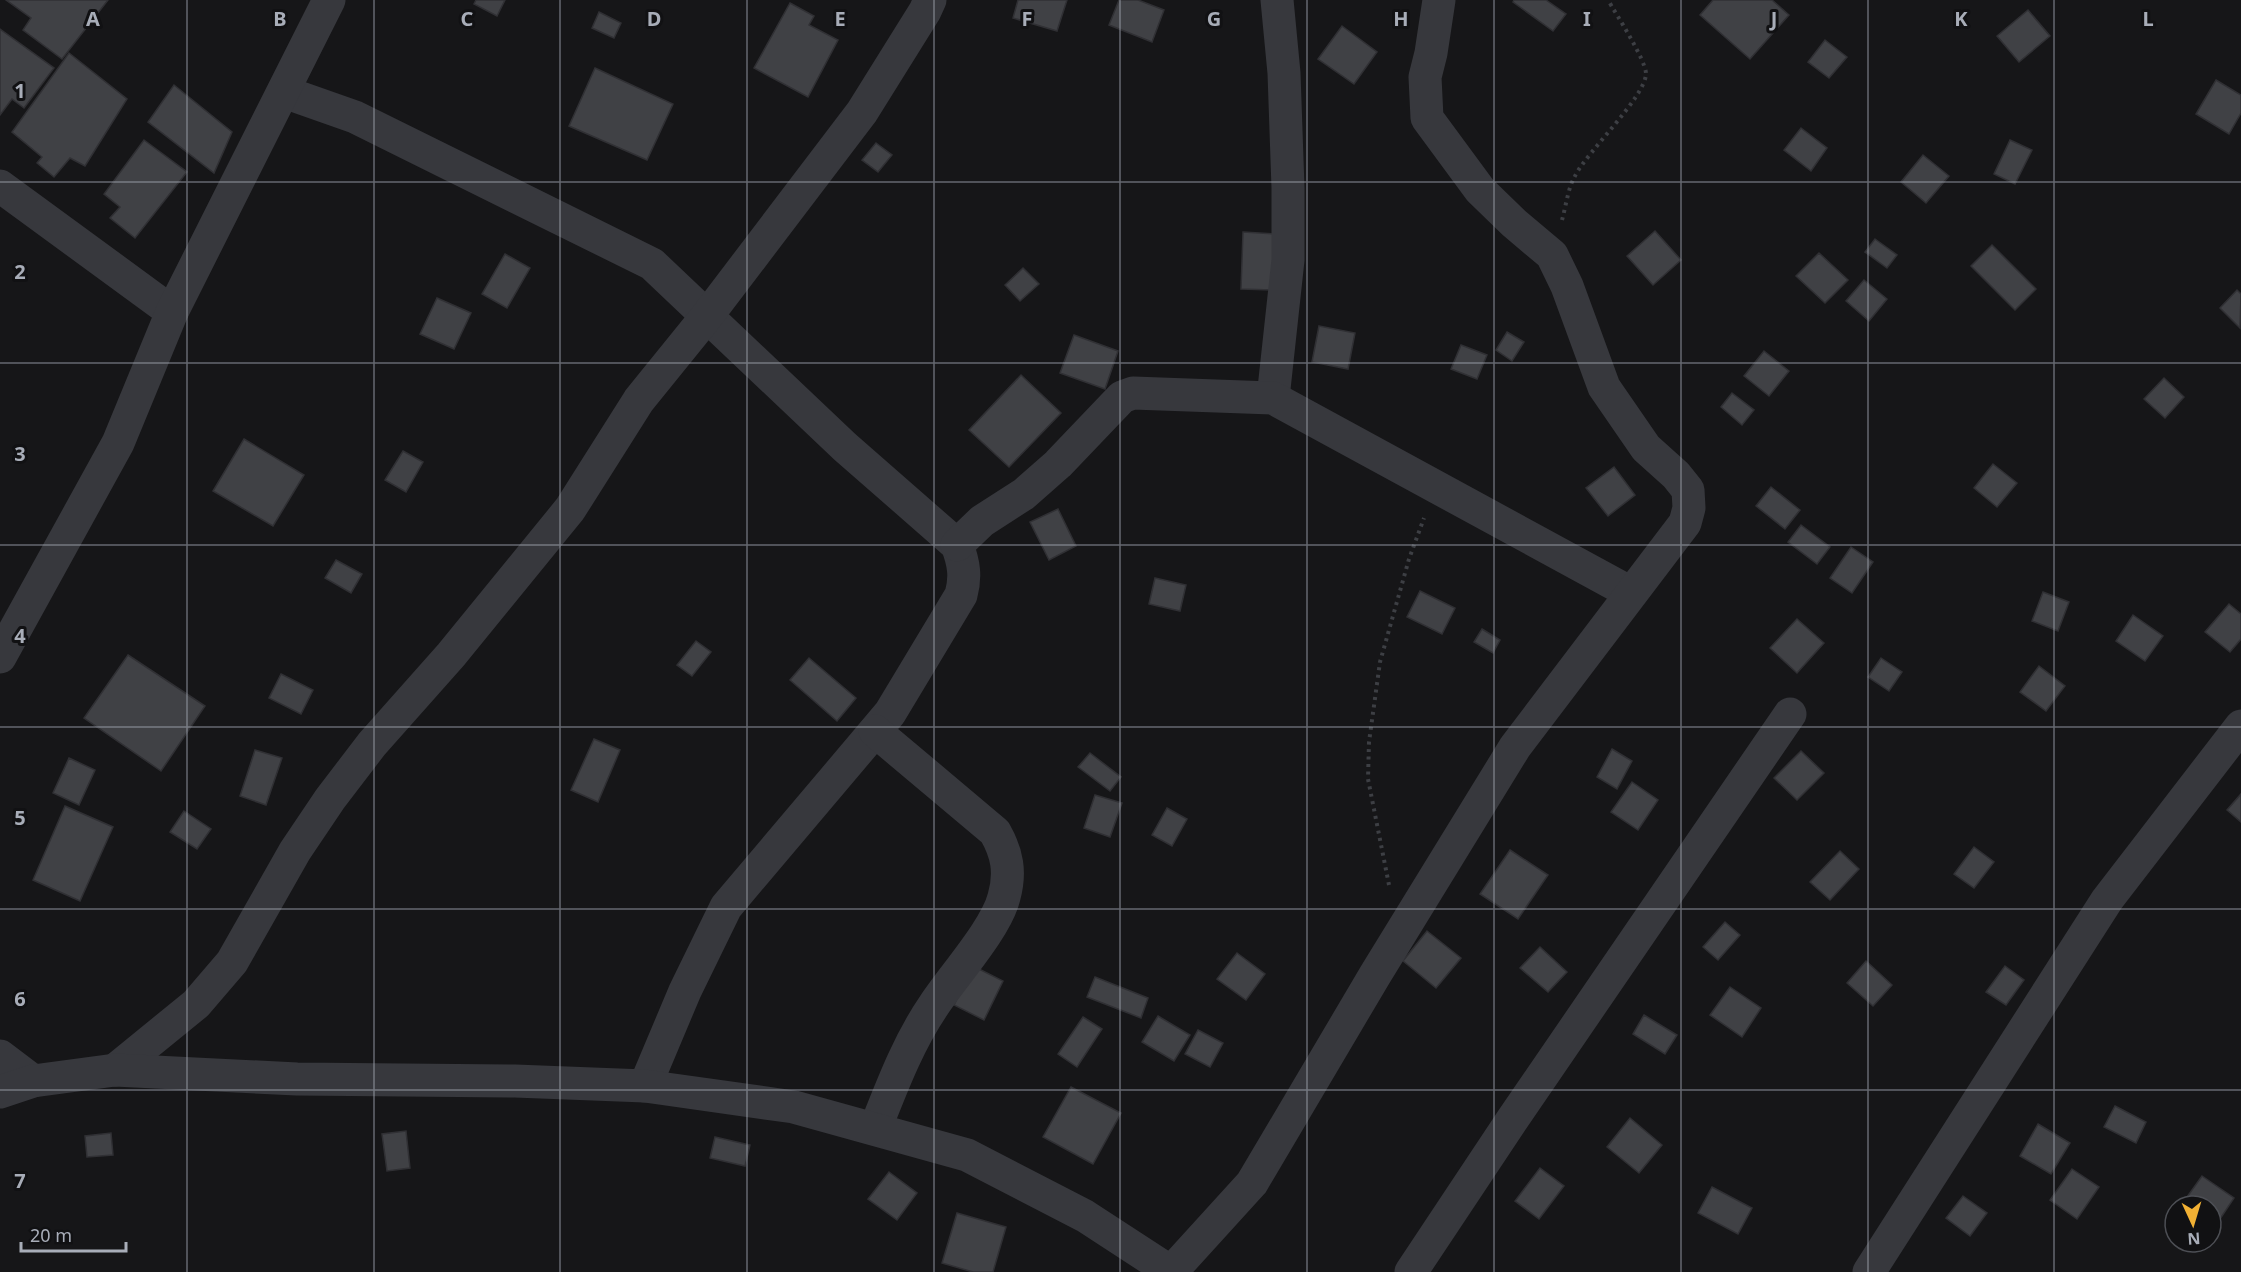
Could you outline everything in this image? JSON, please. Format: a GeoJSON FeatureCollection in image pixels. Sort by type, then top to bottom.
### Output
{"type":"FeatureCollection","features":[{"type":"Feature","properties":{"kind":"street"},"geometry":{"type":"LineString","coordinates":[[0,657],[118,443],[172,312],[329,0]]}},
{"type":"Feature","properties":{"kind":"street"},"geometry":{"type":"LineString","coordinates":[[1273,398],[1288,260],[1284,73],[1277,0]]}},
{"type":"Feature","properties":{"kind":"street"},"geometry":{"type":"LineString","coordinates":[[0,1092],[33,1081],[115,1070],[297,1079],[515,1081],[645,1086],[794,1107],[967,1155],[1085,1216],[1150,1267],[1171,1272],[1252,1183],[1375,975],[1515,747],[1686,523],[1689,508],[1688,490],[1676,475],[1646,448],[1604,387],[1567,286],[1552,255],[1480,190],[1427,118],[1425,77],[1439,0]]}},
{"type":"Feature","properties":{"kind":"street"},"geometry":{"type":"LineString","coordinates":[[115,1070],[196,1004],[232,963],[295,851],[330,799],[372,744],[451,655],[570,509],[639,400],[707,316],[862,112],[919,4]]}},
{"type":"Feature","properties":{"kind":"street"},"geometry":{"type":"LineString","coordinates":[[284,92],[355,117],[652,264],[845,447],[957,545],[965,580],[961,595],[890,713],[726,907],[685,991],[645,1086]]}},
{"type":"Feature","properties":{"kind":"street"},"geometry":{"type":"LineString","coordinates":[[0,186],[172,312]]}},
{"type":"Feature","properties":{"kind":"street"},"geometry":{"type":"LineString","coordinates":[[957,545],[982,521],[1024,494],[1058,464],[1122,397],[1133,393],[1273,398],[1631,593]]}},
{"type":"Feature","properties":{"kind":"street"},"geometry":{"type":"LineString","coordinates":[[1411,1272],[1512,1120],[1790,714]]}},
{"type":"Feature","properties":{"kind":"street"},"geometry":{"type":"LineString","coordinates":[[1869,1272],[2107,900],[2241,726]]}},
{"type":"Feature","properties":{"kind":"street"},"geometry":{"type":"LineString","coordinates":[[875,731],[995,832],[1005,850],[1008,871],[1004,898],[993,923],[933,1006],[901,1062],[875,1129]]}},
{"type":"Feature","properties":{"kind":"street"},"geometry":{"type":"LineString","coordinates":[[0,1056],[33,1081]]}},
{"type":"Feature","properties":{"kind":"path"},"geometry":{"type":"LineString","coordinates":[[1552,255],[1575,176],[1626,110],[1646,74],[1643,62],[1608,0]]}},
{"type":"Feature","properties":{"kind":"path"},"geometry":{"type":"LineString","coordinates":[[1387,896],[1389,885],[1368,779],[1369,742],[1380,662],[1395,606],[1422,522],[1438,489]]}},
{"type":"Feature","properties":{"kind":"building"},"geometry":{"type":"Polygon","coordinates":[[[6,0],[108,0],[62,59],[23,30],[31,18],[6,0]]]}},
{"type":"Feature","properties":{"kind":"building"},"geometry":{"type":"Polygon","coordinates":[[[476,0],[505,0],[497,16],[474,4],[476,0]]]}},
{"type":"Feature","properties":{"kind":"building"},"geometry":{"type":"Polygon","coordinates":[[[1018,0],[1067,0],[1057,31],[1013,18],[1018,0]]]}},
{"type":"Feature","properties":{"kind":"building"},"geometry":{"type":"Polygon","coordinates":[[[1119,0],[1138,0],[1164,10],[1152,42],[1109,25],[1119,0]]]}},
{"type":"Feature","properties":{"kind":"building"},"geometry":{"type":"Polygon","coordinates":[[[1514,0],[1546,0],[1566,14],[1553,31],[1513,2],[1514,0]]]}},
{"type":"Feature","properties":{"kind":"building"},"geometry":{"type":"Polygon","coordinates":[[[1713,0],[1772,0],[1789,15],[1750,59],[1700,15],[1713,0]]]}},
{"type":"Feature","properties":{"kind":"building"},"geometry":{"type":"Polygon","coordinates":[[[790,3],[814,16],[809,25],[838,40],[808,97],[754,68],[790,3]]]}},
{"type":"Feature","properties":{"kind":"building"},"geometry":{"type":"Polygon","coordinates":[[[2028,10],[2050,36],[2019,62],[1997,36],[2028,10]]]}},
{"type":"Feature","properties":{"kind":"building"},"geometry":{"type":"Polygon","coordinates":[[[599,12],[621,23],[614,38],[592,28],[599,12]]]}},
{"type":"Feature","properties":{"kind":"building"},"geometry":{"type":"Polygon","coordinates":[[[1342,26],[1377,52],[1354,84],[1318,59],[1342,26]]]}},
{"type":"Feature","properties":{"kind":"building"},"geometry":{"type":"Polygon","coordinates":[[[0,29],[54,68],[24,108],[12,99],[0,115],[0,29]]]}},
{"type":"Feature","properties":{"kind":"building"},"geometry":{"type":"Polygon","coordinates":[[[1825,40],[1847,57],[1829,78],[1808,62],[1825,40]]]}},
{"type":"Feature","properties":{"kind":"building"},"geometry":{"type":"Polygon","coordinates":[[[69,53],[127,99],[85,166],[70,158],[54,177],[37,163],[42,157],[12,132],[69,53]]]}},
{"type":"Feature","properties":{"kind":"building"},"geometry":{"type":"Polygon","coordinates":[[[595,68],[673,104],[647,160],[569,126],[595,68]]]}},
{"type":"Feature","properties":{"kind":"building"},"geometry":{"type":"Polygon","coordinates":[[[2216,80],[2241,95],[2241,113],[2229,134],[2196,114],[2216,80]]]}},
{"type":"Feature","properties":{"kind":"building"},"geometry":{"type":"Polygon","coordinates":[[[174,85],[232,132],[214,173],[148,122],[174,85]]]}},
{"type":"Feature","properties":{"kind":"building"},"geometry":{"type":"Polygon","coordinates":[[[1801,128],[1827,148],[1811,171],[1784,150],[1801,128]]]}},
{"type":"Feature","properties":{"kind":"building"},"geometry":{"type":"Polygon","coordinates":[[[144,140],[187,172],[135,238],[110,218],[120,207],[104,194],[144,140]]]}},
{"type":"Feature","properties":{"kind":"building"},"geometry":{"type":"Polygon","coordinates":[[[2010,140],[2032,150],[2015,184],[1994,174],[2010,140]]]}},
{"type":"Feature","properties":{"kind":"building"},"geometry":{"type":"Polygon","coordinates":[[[876,143],[892,155],[878,172],[862,160],[876,143]]]}},
{"type":"Feature","properties":{"kind":"building"},"geometry":{"type":"Polygon","coordinates":[[[1923,155],[1949,176],[1926,203],[1901,182],[1923,155]]]}},
{"type":"Feature","properties":{"kind":"building"},"geometry":{"type":"Polygon","coordinates":[[[1655,231],[1681,260],[1653,285],[1627,256],[1655,231]]]}},
{"type":"Feature","properties":{"kind":"building"},"geometry":{"type":"Polygon","coordinates":[[[1243,232],[1275,234],[1273,290],[1241,289],[1243,232]]]}},
{"type":"Feature","properties":{"kind":"building"},"geometry":{"type":"Polygon","coordinates":[[[1875,239],[1897,255],[1887,268],[1865,252],[1875,239]]]}},
{"type":"Feature","properties":{"kind":"building"},"geometry":{"type":"Polygon","coordinates":[[[1992,245],[2036,289],[2015,310],[1971,266],[1992,245]]]}},
{"type":"Feature","properties":{"kind":"building"},"geometry":{"type":"Polygon","coordinates":[[[1819,253],[1848,280],[1825,303],[1796,276],[1819,253]]]}},
{"type":"Feature","properties":{"kind":"building"},"geometry":{"type":"Polygon","coordinates":[[[505,254],[530,268],[507,308],[482,294],[505,254]]]}},
{"type":"Feature","properties":{"kind":"building"},"geometry":{"type":"Polygon","coordinates":[[[1023,268],[1039,284],[1020,301],[1005,285],[1023,268]]]}},
{"type":"Feature","properties":{"kind":"building"},"geometry":{"type":"Polygon","coordinates":[[[1864,280],[1887,299],[1869,321],[1846,301],[1864,280]]]}},
{"type":"Feature","properties":{"kind":"building"},"geometry":{"type":"Polygon","coordinates":[[[2237,290],[2241,294],[2240,328],[2220,308],[2237,290]]]}},
{"type":"Feature","properties":{"kind":"building"},"geometry":{"type":"Polygon","coordinates":[[[437,298],[471,313],[454,349],[420,334],[437,298]]]}},
{"type":"Feature","properties":{"kind":"building"},"geometry":{"type":"Polygon","coordinates":[[[1319,326],[1355,333],[1348,369],[1312,362],[1319,326]]]}},
{"type":"Feature","properties":{"kind":"building"},"geometry":{"type":"Polygon","coordinates":[[[1507,332],[1524,342],[1512,361],[1496,350],[1507,332]]]}},
{"type":"Feature","properties":{"kind":"building"},"geometry":{"type":"Polygon","coordinates":[[[1074,335],[1118,351],[1105,389],[1060,373],[1074,335]]]}},
{"type":"Feature","properties":{"kind":"building"},"geometry":{"type":"Polygon","coordinates":[[[1461,345],[1487,355],[1477,379],[1451,369],[1461,345]]]}},
{"type":"Feature","properties":{"kind":"building"},"geometry":{"type":"Polygon","coordinates":[[[1764,351],[1789,371],[1769,396],[1744,376],[1764,351]]]}},
{"type":"Feature","properties":{"kind":"building"},"geometry":{"type":"Polygon","coordinates":[[[1021,375],[1061,413],[1009,467],[969,430],[1021,375]]]}},
{"type":"Feature","properties":{"kind":"building"},"geometry":{"type":"Polygon","coordinates":[[[2164,378],[2184,397],[2165,418],[2144,399],[2164,378]]]}},
{"type":"Feature","properties":{"kind":"building"},"geometry":{"type":"Polygon","coordinates":[[[1732,393],[1754,410],[1742,425],[1721,407],[1732,393]]]}},
{"type":"Feature","properties":{"kind":"building"},"geometry":{"type":"Polygon","coordinates":[[[244,439],[304,475],[273,526],[213,491],[244,439]]]}},
{"type":"Feature","properties":{"kind":"building"},"geometry":{"type":"Polygon","coordinates":[[[403,451],[423,462],[406,492],[385,480],[403,451]]]}},
{"type":"Feature","properties":{"kind":"building"},"geometry":{"type":"Polygon","coordinates":[[[1993,464],[2017,483],[1997,507],[1974,488],[1993,464]]]}},
{"type":"Feature","properties":{"kind":"building"},"geometry":{"type":"Polygon","coordinates":[[[1614,467],[1635,495],[1608,516],[1586,488],[1614,467]]]}},
{"type":"Feature","properties":{"kind":"building"},"geometry":{"type":"Polygon","coordinates":[[[1771,487],[1800,510],[1785,529],[1756,506],[1771,487]]]}},
{"type":"Feature","properties":{"kind":"building"},"geometry":{"type":"Polygon","coordinates":[[[1058,509],[1076,546],[1049,560],[1030,522],[1058,509]]]}},
{"type":"Feature","properties":{"kind":"building"},"geometry":{"type":"Polygon","coordinates":[[[1801,525],[1830,547],[1817,564],[1788,542],[1801,525]]]}},
{"type":"Feature","properties":{"kind":"building"},"geometry":{"type":"Polygon","coordinates":[[[1851,547],[1873,562],[1852,593],[1830,578],[1851,547]]]}},
{"type":"Feature","properties":{"kind":"building"},"geometry":{"type":"Polygon","coordinates":[[[336,560],[362,574],[351,593],[325,578],[336,560]]]}},
{"type":"Feature","properties":{"kind":"building"},"geometry":{"type":"Polygon","coordinates":[[[1155,578],[1186,585],[1180,611],[1149,604],[1155,578]]]}},
{"type":"Feature","properties":{"kind":"building"},"geometry":{"type":"Polygon","coordinates":[[[1420,591],[1455,608],[1442,634],[1407,617],[1420,591]]]}},
{"type":"Feature","properties":{"kind":"building"},"geometry":{"type":"Polygon","coordinates":[[[2043,592],[2069,602],[2058,631],[2032,621],[2043,592]]]}},
{"type":"Feature","properties":{"kind":"building"},"geometry":{"type":"Polygon","coordinates":[[[2229,604],[2241,614],[2241,639],[2230,652],[2205,632],[2229,604]]]}},
{"type":"Feature","properties":{"kind":"building"},"geometry":{"type":"Polygon","coordinates":[[[2133,615],[2163,636],[2145,661],[2116,641],[2133,615]]]}},
{"type":"Feature","properties":{"kind":"building"},"geometry":{"type":"Polygon","coordinates":[[[1797,619],[1824,643],[1797,673],[1770,648],[1797,619]]]}},
{"type":"Feature","properties":{"kind":"building"},"geometry":{"type":"Polygon","coordinates":[[[1482,629],[1500,640],[1493,653],[1474,642],[1482,629]]]}},
{"type":"Feature","properties":{"kind":"building"},"geometry":{"type":"Polygon","coordinates":[[[696,641],[711,652],[692,676],[677,665],[696,641]]]}},
{"type":"Feature","properties":{"kind":"building"},"geometry":{"type":"Polygon","coordinates":[[[128,655],[205,706],[161,771],[84,718],[128,655]]]}},
{"type":"Feature","properties":{"kind":"building"},"geometry":{"type":"Polygon","coordinates":[[[809,658],[856,698],[837,721],[790,680],[809,658]]]}},
{"type":"Feature","properties":{"kind":"building"},"geometry":{"type":"Polygon","coordinates":[[[1881,658],[1902,672],[1889,691],[1868,677],[1881,658]]]}},
{"type":"Feature","properties":{"kind":"building"},"geometry":{"type":"Polygon","coordinates":[[[2039,666],[2065,686],[2046,711],[2020,692],[2039,666]]]}},
{"type":"Feature","properties":{"kind":"building"},"geometry":{"type":"Polygon","coordinates":[[[281,674],[313,690],[301,714],[269,698],[281,674]]]}},
{"type":"Feature","properties":{"kind":"building"},"geometry":{"type":"Polygon","coordinates":[[[594,739],[620,750],[598,802],[571,790],[594,739]]]}},
{"type":"Feature","properties":{"kind":"building"},"geometry":{"type":"Polygon","coordinates":[[[1612,749],[1632,761],[1617,789],[1597,777],[1612,749]]]}},
{"type":"Feature","properties":{"kind":"building"},"geometry":{"type":"Polygon","coordinates":[[[255,750],[282,758],[266,805],[240,796],[255,750]]]}},
{"type":"Feature","properties":{"kind":"building"},"geometry":{"type":"Polygon","coordinates":[[[1801,751],[1824,773],[1797,800],[1774,778],[1801,751]]]}},
{"type":"Feature","properties":{"kind":"building"},"geometry":{"type":"Polygon","coordinates":[[[1090,753],[1121,777],[1110,791],[1078,767],[1090,753]]]}},
{"type":"Feature","properties":{"kind":"building"},"geometry":{"type":"Polygon","coordinates":[[[69,758],[95,770],[79,805],[53,793],[69,758]]]}},
{"type":"Feature","properties":{"kind":"building"},"geometry":{"type":"Polygon","coordinates":[[[1632,782],[1658,800],[1638,830],[1611,812],[1632,782]]]}},
{"type":"Feature","properties":{"kind":"building"},"geometry":{"type":"Polygon","coordinates":[[[2241,794],[2241,822],[2227,810],[2241,794]]]}},
{"type":"Feature","properties":{"kind":"building"},"geometry":{"type":"Polygon","coordinates":[[[1095,795],[1122,803],[1110,837],[1084,828],[1095,795]]]}},
{"type":"Feature","properties":{"kind":"building"},"geometry":{"type":"Polygon","coordinates":[[[65,806],[113,827],[80,901],[33,880],[65,806]]]}},
{"type":"Feature","properties":{"kind":"building"},"geometry":{"type":"Polygon","coordinates":[[[1167,808],[1187,819],[1172,846],[1152,835],[1167,808]]]}},
{"type":"Feature","properties":{"kind":"building"},"geometry":{"type":"Polygon","coordinates":[[[184,811],[211,829],[197,849],[170,832],[184,811]]]}},
{"type":"Feature","properties":{"kind":"building"},"geometry":{"type":"Polygon","coordinates":[[[1974,847],[1994,862],[1974,888],[1954,874],[1974,847]]]}},
{"type":"Feature","properties":{"kind":"building"},"geometry":{"type":"Polygon","coordinates":[[[1510,850],[1548,875],[1518,919],[1480,894],[1510,850]]]}},
{"type":"Feature","properties":{"kind":"building"},"geometry":{"type":"Polygon","coordinates":[[[1840,851],[1859,869],[1830,900],[1810,882],[1840,851]]]}},
{"type":"Feature","properties":{"kind":"building"},"geometry":{"type":"Polygon","coordinates":[[[1725,922],[1740,935],[1718,960],[1703,947],[1725,922]]]}},
{"type":"Feature","properties":{"kind":"building"},"geometry":{"type":"Polygon","coordinates":[[[1427,931],[1461,958],[1436,988],[1403,961],[1427,931]]]}},
{"type":"Feature","properties":{"kind":"building"},"geometry":{"type":"Polygon","coordinates":[[[1540,947],[1567,972],[1548,992],[1520,968],[1540,947]]]}},
{"type":"Feature","properties":{"kind":"building"},"geometry":{"type":"Polygon","coordinates":[[[1237,953],[1265,974],[1246,1000],[1217,979],[1237,953]]]}},
{"type":"Feature","properties":{"kind":"building"},"geometry":{"type":"Polygon","coordinates":[[[1866,961],[1892,985],[1873,1006],[1847,983],[1866,961]]]}},
{"type":"Feature","properties":{"kind":"building"},"geometry":{"type":"Polygon","coordinates":[[[973,966],[1003,981],[984,1020],[954,1005],[973,966]]]}},
{"type":"Feature","properties":{"kind":"building"},"geometry":{"type":"Polygon","coordinates":[[[2005,966],[2024,980],[2006,1005],[1986,992],[2005,966]]]}},
{"type":"Feature","properties":{"kind":"building"},"geometry":{"type":"Polygon","coordinates":[[[1095,977],[1148,998],[1141,1018],[1087,997],[1095,977]]]}},
{"type":"Feature","properties":{"kind":"building"},"geometry":{"type":"Polygon","coordinates":[[[1730,987],[1761,1008],[1742,1037],[1710,1015],[1730,987]]]}},
{"type":"Feature","properties":{"kind":"building"},"geometry":{"type":"Polygon","coordinates":[[[1644,1015],[1677,1035],[1665,1054],[1633,1034],[1644,1015]]]}},
{"type":"Feature","properties":{"kind":"building"},"geometry":{"type":"Polygon","coordinates":[[[1158,1016],[1190,1035],[1174,1061],[1142,1042],[1158,1016]]]}},
{"type":"Feature","properties":{"kind":"building"},"geometry":{"type":"Polygon","coordinates":[[[1083,1017],[1102,1029],[1077,1067],[1058,1054],[1083,1017]]]}},
{"type":"Feature","properties":{"kind":"building"},"geometry":{"type":"Polygon","coordinates":[[[1198,1030],[1223,1043],[1210,1067],[1185,1054],[1198,1030]]]}},
{"type":"Feature","properties":{"kind":"building"},"geometry":{"type":"Polygon","coordinates":[[[1071,1087],[1121,1113],[1093,1164],[1043,1137],[1071,1087]]]}},
{"type":"Feature","properties":{"kind":"building"},"geometry":{"type":"Polygon","coordinates":[[[2115,1106],[2146,1122],[2136,1143],[2104,1127],[2115,1106]]]}},
{"type":"Feature","properties":{"kind":"building"},"geometry":{"type":"Polygon","coordinates":[[[1630,1118],[1662,1145],[1639,1173],[1607,1147],[1630,1118]]]}},
{"type":"Feature","properties":{"kind":"building"},"geometry":{"type":"Polygon","coordinates":[[[2038,1124],[2070,1143],[2051,1174],[2020,1156],[2038,1124]]]}},
{"type":"Feature","properties":{"kind":"building"},"geometry":{"type":"Polygon","coordinates":[[[406,1131],[410,1168],[387,1171],[382,1134],[406,1131]]]}},
{"type":"Feature","properties":{"kind":"building"},"geometry":{"type":"Polygon","coordinates":[[[111,1133],[113,1155],[87,1157],[85,1136],[111,1133]]]}},
{"type":"Feature","properties":{"kind":"building"},"geometry":{"type":"Polygon","coordinates":[[[715,1137],[750,1145],[745,1166],[710,1158],[715,1137]]]}},
{"type":"Feature","properties":{"kind":"building"},"geometry":{"type":"Polygon","coordinates":[[[1540,1168],[1564,1186],[1539,1219],[1515,1201],[1540,1168]]]}},
{"type":"Feature","properties":{"kind":"building"},"geometry":{"type":"Polygon","coordinates":[[[2072,1169],[2099,1187],[2077,1219],[2050,1200],[2072,1169]]]}},
{"type":"Feature","properties":{"kind":"building"},"geometry":{"type":"Polygon","coordinates":[[[889,1172],[917,1193],[897,1220],[868,1199],[889,1172]]]}},
{"type":"Feature","properties":{"kind":"building"},"geometry":{"type":"Polygon","coordinates":[[[2202,1176],[2234,1198],[2223,1214],[2223,1194],[2189,1194],[2202,1176]]]}},
{"type":"Feature","properties":{"kind":"building"},"geometry":{"type":"Polygon","coordinates":[[[1712,1187],[1752,1208],[1738,1234],[1698,1213],[1712,1187]]]}},
{"type":"Feature","properties":{"kind":"building"},"geometry":{"type":"Polygon","coordinates":[[[1963,1196],[1987,1213],[1970,1236],[1946,1218],[1963,1196]]]}},
{"type":"Feature","properties":{"kind":"building"},"geometry":{"type":"Polygon","coordinates":[[[957,1213],[1006,1227],[993,1272],[973,1272],[942,1263],[957,1213]]]}}]}
